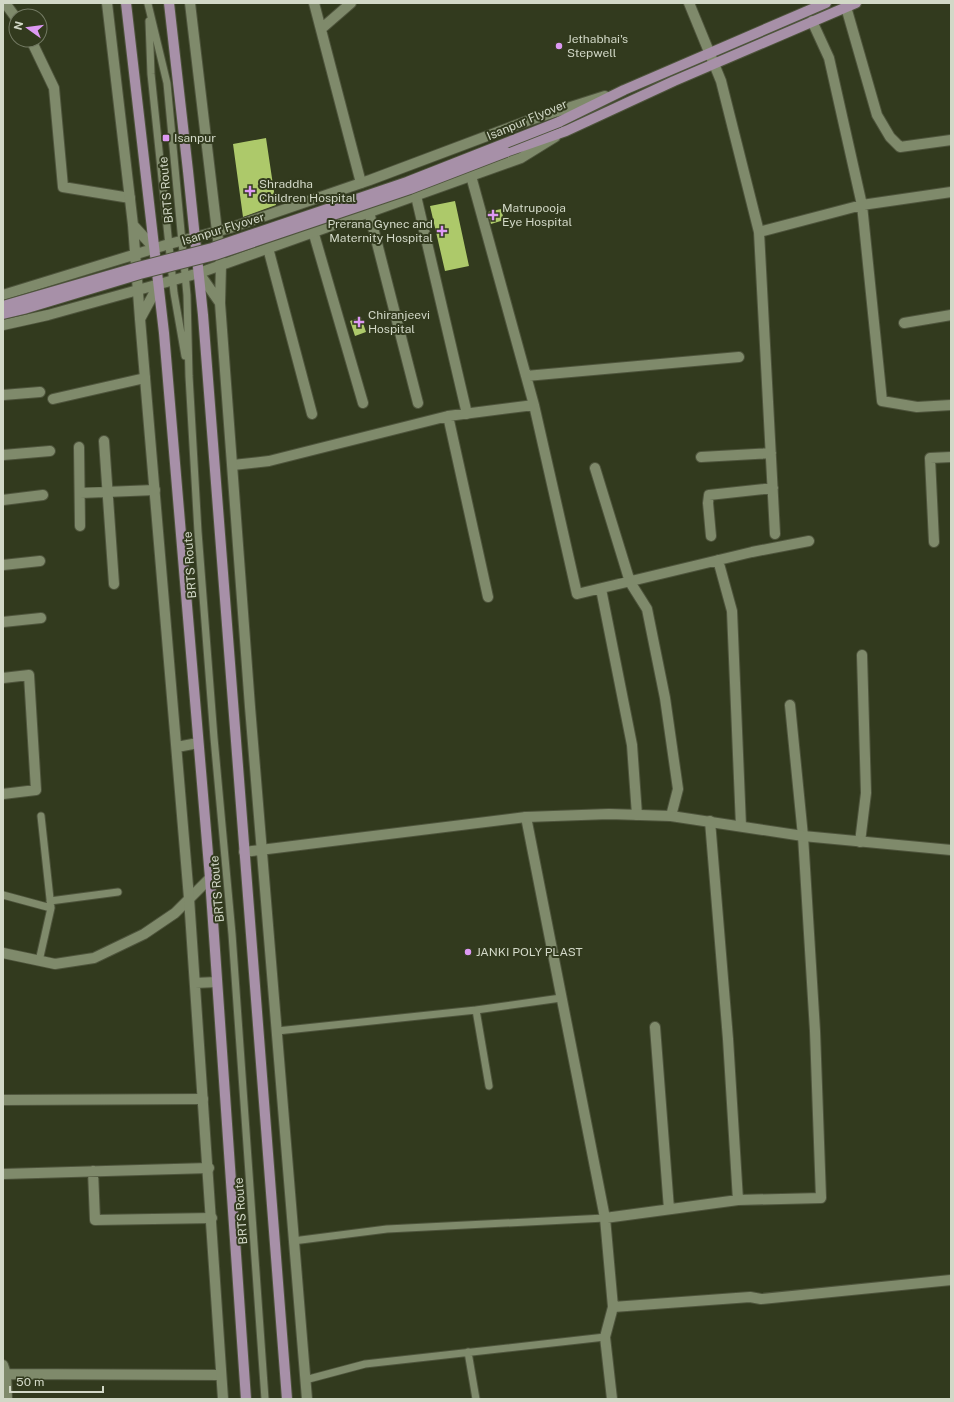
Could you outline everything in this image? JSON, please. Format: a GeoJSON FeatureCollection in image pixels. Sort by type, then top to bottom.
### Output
{"type":"FeatureCollection","features":[{"type":"Feature","properties":{"kind":"main road"},"geometry":{"type":"LineString","coordinates":[[126,3],[155,249],[210,878],[246,1399]]}},
{"type":"Feature","properties":{"kind":"main road"},"geometry":{"type":"LineString","coordinates":[[169,3],[199,272],[286,1399]]}},
{"type":"Feature","properties":{"kind":"main road","name":"Isanpur Flyover"},"geometry":{"type":"LineString","coordinates":[[3,306],[138,267],[212,248],[407,182],[559,122],[624,90],[826,3]]}},
{"type":"Feature","properties":{"kind":"main road","name":"Isanpur Flyover"},"geometry":{"type":"LineString","coordinates":[[3,314],[140,274],[215,255],[410,189],[506,152],[566,131],[714,64],[853,4]]}},
{"type":"Feature","properties":{"kind":"street"},"geometry":{"type":"LineString","coordinates":[[107,3],[130,198],[190,898],[223,1399]]}},
{"type":"Feature","properties":{"kind":"street"},"geometry":{"type":"LineString","coordinates":[[190,3],[221,265],[220,303],[293,1241],[307,1399]]}},
{"type":"Feature","properties":{"kind":"street"},"geometry":{"type":"LineString","coordinates":[[314,3],[361,183]]}},
{"type":"Feature","properties":{"kind":"street"},"geometry":{"type":"LineString","coordinates":[[321,29],[350,3]]}},
{"type":"Feature","properties":{"kind":"street"},"geometry":{"type":"LineString","coordinates":[[689,3],[721,81],[759,232],[775,534]]}},
{"type":"Feature","properties":{"kind":"street"},"geometry":{"type":"LineString","coordinates":[[853,4],[877,114],[890,137],[900,146],[951,140]]}},
{"type":"Feature","properties":{"kind":"street"},"geometry":{"type":"LineString","coordinates":[[812,21],[829,58],[862,205],[882,400],[917,407],[951,404]]}},
{"type":"Feature","properties":{"kind":"street"},"geometry":{"type":"LineString","coordinates":[[35,48],[54,88],[63,187],[130,198]]}},
{"type":"Feature","properties":{"kind":"street"},"geometry":{"type":"LineString","coordinates":[[3,294],[170,244],[217,232],[361,183],[527,121],[624,90]]}},
{"type":"Feature","properties":{"kind":"street"},"geometry":{"type":"LineString","coordinates":[[3,325],[48,315],[221,265],[521,158],[566,131]]}},
{"type":"Feature","properties":{"kind":"street"},"geometry":{"type":"LineString","coordinates":[[471,176],[534,405],[577,594],[718,560],[809,541]]}},
{"type":"Feature","properties":{"kind":"street"},"geometry":{"type":"LineString","coordinates":[[759,232],[862,205],[951,192]]}},
{"type":"Feature","properties":{"kind":"street"},"geometry":{"type":"LineString","coordinates":[[416,196],[467,414]]}},
{"type":"Feature","properties":{"kind":"street"},"geometry":{"type":"LineString","coordinates":[[369,212],[418,403]]}},
{"type":"Feature","properties":{"kind":"street"},"geometry":{"type":"LineString","coordinates":[[132,225],[155,249]]}},
{"type":"Feature","properties":{"kind":"street"},"geometry":{"type":"LineString","coordinates":[[314,231],[363,403]]}},
{"type":"Feature","properties":{"kind":"street"},"geometry":{"type":"LineString","coordinates":[[268,248],[312,414]]}},
{"type":"Feature","properties":{"kind":"street"},"geometry":{"type":"LineString","coordinates":[[199,272],[220,303]]}},
{"type":"Feature","properties":{"kind":"street"},"geometry":{"type":"LineString","coordinates":[[140,318],[158,284]]}},
{"type":"Feature","properties":{"kind":"street"},"geometry":{"type":"LineString","coordinates":[[904,323],[951,315]]}},
{"type":"Feature","properties":{"kind":"street"},"geometry":{"type":"LineString","coordinates":[[526,376],[739,356]]}},
{"type":"Feature","properties":{"kind":"street"},"geometry":{"type":"LineString","coordinates":[[53,399],[145,378]]}},
{"type":"Feature","properties":{"kind":"street"},"geometry":{"type":"LineString","coordinates":[[3,396],[40,392]]}},
{"type":"Feature","properties":{"kind":"street"},"geometry":{"type":"LineString","coordinates":[[233,465],[269,461],[448,416],[534,405]]}},
{"type":"Feature","properties":{"kind":"street"},"geometry":{"type":"LineString","coordinates":[[448,416],[488,597]]}},
{"type":"Feature","properties":{"kind":"street"},"geometry":{"type":"LineString","coordinates":[[104,441],[106,493],[114,584]]}},
{"type":"Feature","properties":{"kind":"street"},"geometry":{"type":"LineString","coordinates":[[79,447],[80,526]]}},
{"type":"Feature","properties":{"kind":"street"},"geometry":{"type":"LineString","coordinates":[[3,455],[50,451]]}},
{"type":"Feature","properties":{"kind":"street"},"geometry":{"type":"LineString","coordinates":[[701,458],[771,453]]}},
{"type":"Feature","properties":{"kind":"street"},"geometry":{"type":"LineString","coordinates":[[934,542],[930,458],[951,457]]}},
{"type":"Feature","properties":{"kind":"street"},"geometry":{"type":"LineString","coordinates":[[595,468],[630,582],[647,609],[665,698],[678,789],[671,816]]}},
{"type":"Feature","properties":{"kind":"street"},"geometry":{"type":"LineString","coordinates":[[711,536],[708,503],[709,495],[773,488]]}},
{"type":"Feature","properties":{"kind":"street"},"geometry":{"type":"LineString","coordinates":[[80,493],[155,490]]}},
{"type":"Feature","properties":{"kind":"street"},"geometry":{"type":"LineString","coordinates":[[3,500],[43,495]]}},
{"type":"Feature","properties":{"kind":"street"},"geometry":{"type":"LineString","coordinates":[[718,560],[732,611],[741,826]]}},
{"type":"Feature","properties":{"kind":"street"},"geometry":{"type":"LineString","coordinates":[[3,565],[40,561]]}},
{"type":"Feature","properties":{"kind":"street"},"geometry":{"type":"LineString","coordinates":[[601,589],[632,745],[637,815]]}},
{"type":"Feature","properties":{"kind":"street"},"geometry":{"type":"LineString","coordinates":[[3,622],[41,618]]}},
{"type":"Feature","properties":{"kind":"street"},"geometry":{"type":"LineString","coordinates":[[860,842],[866,793],[862,655]]}},
{"type":"Feature","properties":{"kind":"street"},"geometry":{"type":"LineString","coordinates":[[3,678],[29,675],[36,790],[3,794]]}},
{"type":"Feature","properties":{"kind":"street"},"geometry":{"type":"LineString","coordinates":[[605,1218],[738,1200],[821,1198],[815,1031],[803,836],[790,705]]}},
{"type":"Feature","properties":{"kind":"street"},"geometry":{"type":"LineString","coordinates":[[177,747],[198,743]]}},
{"type":"Feature","properties":{"kind":"street"},"geometry":{"type":"LineString","coordinates":[[244,852],[526,817],[608,814],[671,816],[803,836],[951,850]]}},
{"type":"Feature","properties":{"kind":"street"},"geometry":{"type":"LineString","coordinates":[[526,817],[605,1218],[613,1307],[605,1337],[612,1399]]}},
{"type":"Feature","properties":{"kind":"street"},"geometry":{"type":"LineString","coordinates":[[710,821],[728,1038],[738,1200]]}},
{"type":"Feature","properties":{"kind":"street"},"geometry":{"type":"LineString","coordinates":[[3,954],[55,964],[94,958],[144,934],[175,913],[210,878]]}},
{"type":"Feature","properties":{"kind":"street"},"geometry":{"type":"LineString","coordinates":[[195,984],[217,982]]}},
{"type":"Feature","properties":{"kind":"street"},"geometry":{"type":"LineString","coordinates":[[654,1026],[668,1209]]}},
{"type":"Feature","properties":{"kind":"street"},"geometry":{"type":"LineString","coordinates":[[3,1100],[204,1099]]}},
{"type":"Feature","properties":{"kind":"street"},"geometry":{"type":"LineString","coordinates":[[3,1174],[208,1168]]}},
{"type":"Feature","properties":{"kind":"street"},"geometry":{"type":"LineString","coordinates":[[93,1171],[95,1220],[212,1218]]}},
{"type":"Feature","properties":{"kind":"street"},"geometry":{"type":"LineString","coordinates":[[613,1307],[750,1297],[761,1299],[951,1280]]}},
{"type":"Feature","properties":{"kind":"street"},"geometry":{"type":"LineString","coordinates":[[7,1399],[4,1371],[221,1375]]}},
{"type":"Feature","properties":{"kind":"lane","name":"BRTS Route"},"geometry":{"type":"LineString","coordinates":[[148,3],[167,83],[185,276],[198,532],[214,738],[232,934],[266,1399]]}},
{"type":"Feature","properties":{"kind":"lane","name":"BRTS Route"},"geometry":{"type":"LineString","coordinates":[[148,3],[151,74],[173,279],[189,376]]}},
{"type":"Feature","properties":{"kind":"lane"},"geometry":{"type":"LineString","coordinates":[[39,961],[50,904],[40,816]]}},
{"type":"Feature","properties":{"kind":"lane"},"geometry":{"type":"LineString","coordinates":[[3,895],[50,904],[118,892]]}},
{"type":"Feature","properties":{"kind":"lane"},"geometry":{"type":"LineString","coordinates":[[277,1031],[476,1010],[561,998]]}},
{"type":"Feature","properties":{"kind":"lane"},"geometry":{"type":"LineString","coordinates":[[476,1010],[489,1086]]}},
{"type":"Feature","properties":{"kind":"lane"},"geometry":{"type":"LineString","coordinates":[[293,1241],[387,1229],[605,1218]]}},
{"type":"Feature","properties":{"kind":"lane"},"geometry":{"type":"LineString","coordinates":[[305,1380],[365,1364],[605,1337]]}},
{"type":"Feature","properties":{"kind":"lane"},"geometry":{"type":"LineString","coordinates":[[468,1352],[476,1399]]}},
{"type":"Feature","properties":{"kind":"building"},"geometry":{"type":"Polygon","coordinates":[[[266,138],[276,205],[243,217],[233,144],[266,138]]]}},
{"type":"Feature","properties":{"kind":"building"},"geometry":{"type":"Polygon","coordinates":[[[455,201],[469,266],[445,271],[430,206],[455,201]]]}},
{"type":"Feature","properties":{"kind":"building"},"geometry":{"type":"Polygon","coordinates":[[[501,209],[504,220],[491,224],[488,212],[501,209]]]}},
{"type":"Feature","properties":{"kind":"building"},"geometry":{"type":"Polygon","coordinates":[[[361,317],[366,332],[355,336],[350,321],[361,317]]]}},
{"type":"Feature","properties":{"kind":"place","name":"Jethabhai's Stepwell"},"geometry":{"type":"Point","coordinates":[559,46]}},
{"type":"Feature","properties":{"kind":"place","name":"Isanpur"},"geometry":{"type":"Point","coordinates":[166,138]}},
{"type":"Feature","properties":{"kind":"place","name":"Shraddha Children Hospital"},"geometry":{"type":"Point","coordinates":[250,191]}},
{"type":"Feature","properties":{"kind":"place","name":"Matrupooja Eye Hospital"},"geometry":{"type":"Point","coordinates":[493,215]}},
{"type":"Feature","properties":{"kind":"place","name":"Prerana Gynec and Maternity Hospital"},"geometry":{"type":"Point","coordinates":[442,231]}},
{"type":"Feature","properties":{"kind":"place","name":"Chiranjeevi Hospital"},"geometry":{"type":"Point","coordinates":[359,322]}},
{"type":"Feature","properties":{"kind":"place","name":"JANKI POLY PLAST"},"geometry":{"type":"Point","coordinates":[468,952]}}]}
